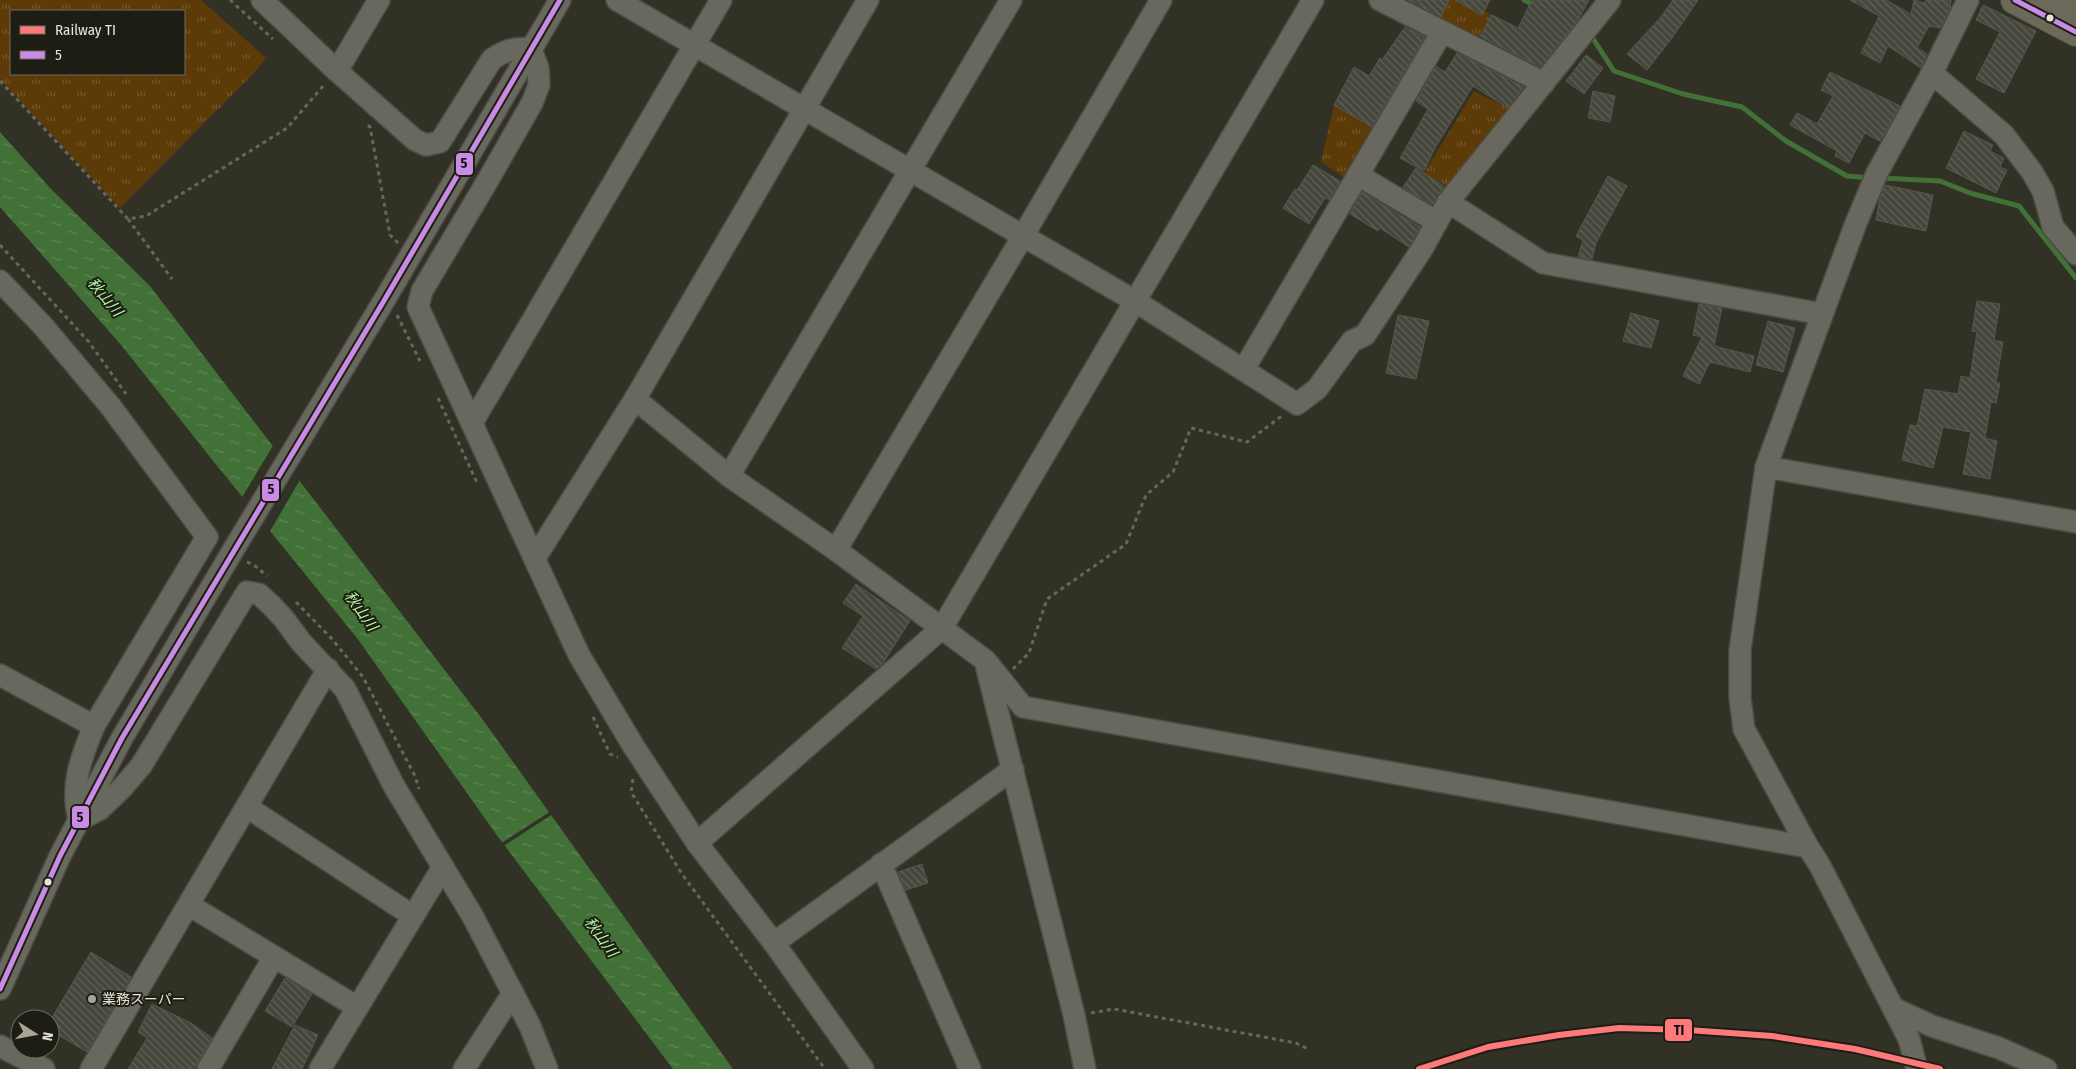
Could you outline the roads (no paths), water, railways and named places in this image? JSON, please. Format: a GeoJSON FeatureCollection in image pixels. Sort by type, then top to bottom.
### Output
{"type":"FeatureCollection","features":[{"type":"Feature","properties":{"kind":"main road"},"geometry":{"type":"LineString","coordinates":[[2015,0],[2076,32]]}},
{"type":"Feature","properties":{"kind":"main road"},"geometry":{"type":"LineString","coordinates":[[2060,0],[2076,8]]}},
{"type":"Feature","properties":{"kind":"street"},"geometry":{"type":"LineString","coordinates":[[262,0],[336,71],[416,140],[426,145],[440,142],[492,58],[506,50],[518,48],[531,49]]}},
{"type":"Feature","properties":{"kind":"street"},"geometry":{"type":"LineString","coordinates":[[336,71],[379,0]]}},
{"type":"Feature","properties":{"kind":"street"},"geometry":{"type":"LineString","coordinates":[[0,989],[60,856],[122,738],[238,541],[385,299],[560,0]]}},
{"type":"Feature","properties":{"kind":"street"},"geometry":{"type":"LineString","coordinates":[[617,0],[695,44],[910,172],[1135,301],[1297,404],[1317,389],[1352,341],[1365,335],[1422,249],[1448,202],[1610,0]]}},
{"type":"Feature","properties":{"kind":"street"},"geometry":{"type":"LineString","coordinates":[[472,423],[721,0]]}},
{"type":"Feature","properties":{"kind":"street"},"geometry":{"type":"LineString","coordinates":[[535,558],[635,399],[868,0]]}},
{"type":"Feature","properties":{"kind":"street"},"geometry":{"type":"LineString","coordinates":[[730,476],[1011,0]]}},
{"type":"Feature","properties":{"kind":"street"},"geometry":{"type":"LineString","coordinates":[[836,550],[1024,236],[1161,0]]}},
{"type":"Feature","properties":{"kind":"street"},"geometry":{"type":"LineString","coordinates":[[697,843],[942,628],[1313,0]]}},
{"type":"Feature","properties":{"kind":"street"},"geometry":{"type":"LineString","coordinates":[[1380,0],[1544,83]]}},
{"type":"Feature","properties":{"kind":"street"},"geometry":{"type":"LineString","coordinates":[[1917,1069],[1909,1039],[1819,864],[1744,729],[1740,698],[1740,650],[1766,468],[1856,222],[1877,173],[1932,73],[1968,0]]}},
{"type":"Feature","properties":{"kind":"street"},"geometry":{"type":"LineString","coordinates":[[1244,369],[1442,32]]}},
{"type":"Feature","properties":{"kind":"street"},"geometry":{"type":"LineString","coordinates":[[531,49],[538,68],[538,85],[532,103],[422,291],[418,306],[535,558],[578,656],[634,748],[697,843],[774,943],[863,1069]]}},
{"type":"Feature","properties":{"kind":"street"},"geometry":{"type":"LineString","coordinates":[[1932,73],[2004,135],[2032,172],[2043,191],[2052,227],[2076,254]]}},
{"type":"Feature","properties":{"kind":"street"},"geometry":{"type":"LineString","coordinates":[[1358,175],[1437,222]]}},
{"type":"Feature","properties":{"kind":"street"},"geometry":{"type":"LineString","coordinates":[[1448,202],[1543,263],[1822,314]]}},
{"type":"Feature","properties":{"kind":"street"},"geometry":{"type":"LineString","coordinates":[[0,281],[43,326],[111,407],[207,537],[94,726],[83,753],[76,780],[74,803],[79,820]]}},
{"type":"Feature","properties":{"kind":"street"},"geometry":{"type":"LineString","coordinates":[[635,399],[730,476],[836,550],[986,661],[1023,707],[1808,847]]}},
{"type":"Feature","properties":{"kind":"street"},"geometry":{"type":"LineString","coordinates":[[1766,468],[2076,522]]}},
{"type":"Feature","properties":{"kind":"street"},"geometry":{"type":"LineString","coordinates":[[79,820],[100,809],[141,766],[247,592],[259,594],[272,606],[301,642],[345,689],[394,786],[472,915],[530,1026],[547,1069]]}},
{"type":"Feature","properties":{"kind":"street"},"geometry":{"type":"LineString","coordinates":[[986,661],[1083,1068]]}},
{"type":"Feature","properties":{"kind":"street"},"geometry":{"type":"LineString","coordinates":[[92,1069],[328,669]]}},
{"type":"Feature","properties":{"kind":"street"},"geometry":{"type":"LineString","coordinates":[[0,675],[94,726]]}},
{"type":"Feature","properties":{"kind":"street"},"geometry":{"type":"LineString","coordinates":[[774,943],[1013,769]]}},
{"type":"Feature","properties":{"kind":"street"},"geometry":{"type":"LineString","coordinates":[[247,807],[413,916]]}},
{"type":"Feature","properties":{"kind":"street"},"geometry":{"type":"LineString","coordinates":[[881,864],[970,1069]]}},
{"type":"Feature","properties":{"kind":"street"},"geometry":{"type":"LineString","coordinates":[[320,1069],[443,867]]}},
{"type":"Feature","properties":{"kind":"street"},"geometry":{"type":"LineString","coordinates":[[189,905],[357,1007]]}},
{"type":"Feature","properties":{"kind":"street"},"geometry":{"type":"LineString","coordinates":[[208,1069],[274,957]]}},
{"type":"Feature","properties":{"kind":"street"},"geometry":{"type":"LineString","coordinates":[[464,1069],[513,993]]}},
{"type":"Feature","properties":{"kind":"street"},"geometry":{"type":"LineString","coordinates":[[1893,1008],[1932,1026],[1999,1048],[2046,1069]]}},
{"type":"Feature","properties":{"kind":"street"},"geometry":{"type":"LineString","coordinates":[[0,1046],[44,1069]]}},
{"type":"Feature","properties":{"kind":"water","name":"秋山川"},"geometry":{"type":"Polygon","coordinates":[[[0,132],[51,189],[150,286],[483,720],[733,1069],[673,1069],[496,834],[357,638],[122,346],[0,207],[0,132]]]}},
{"type":"Feature","properties":{"kind":"waterway"},"geometry":{"type":"LineString","coordinates":[[1524,0],[1536,6]]}},
{"type":"Feature","properties":{"kind":"waterway"},"geometry":{"type":"LineString","coordinates":[[1590,34],[1614,71],[1683,94],[1742,107],[1786,141],[1847,176],[1870,178]]}},
{"type":"Feature","properties":{"kind":"waterway"},"geometry":{"type":"LineString","coordinates":[[1881,178],[1940,181],[1970,193],[2019,206],[2076,278]]}},
{"type":"Feature","properties":{"kind":"rail line","name":"TI"},"geometry":{"type":"LineString","coordinates":[[1419,1069],[1488,1047],[1559,1035],[1619,1028],[1688,1030],[1772,1036],[1855,1049],[1940,1069]]}},
{"type":"Feature","properties":{"kind":"place","name":"業務スーパー"},"geometry":{"type":"Point","coordinates":[92,999]}}]}
